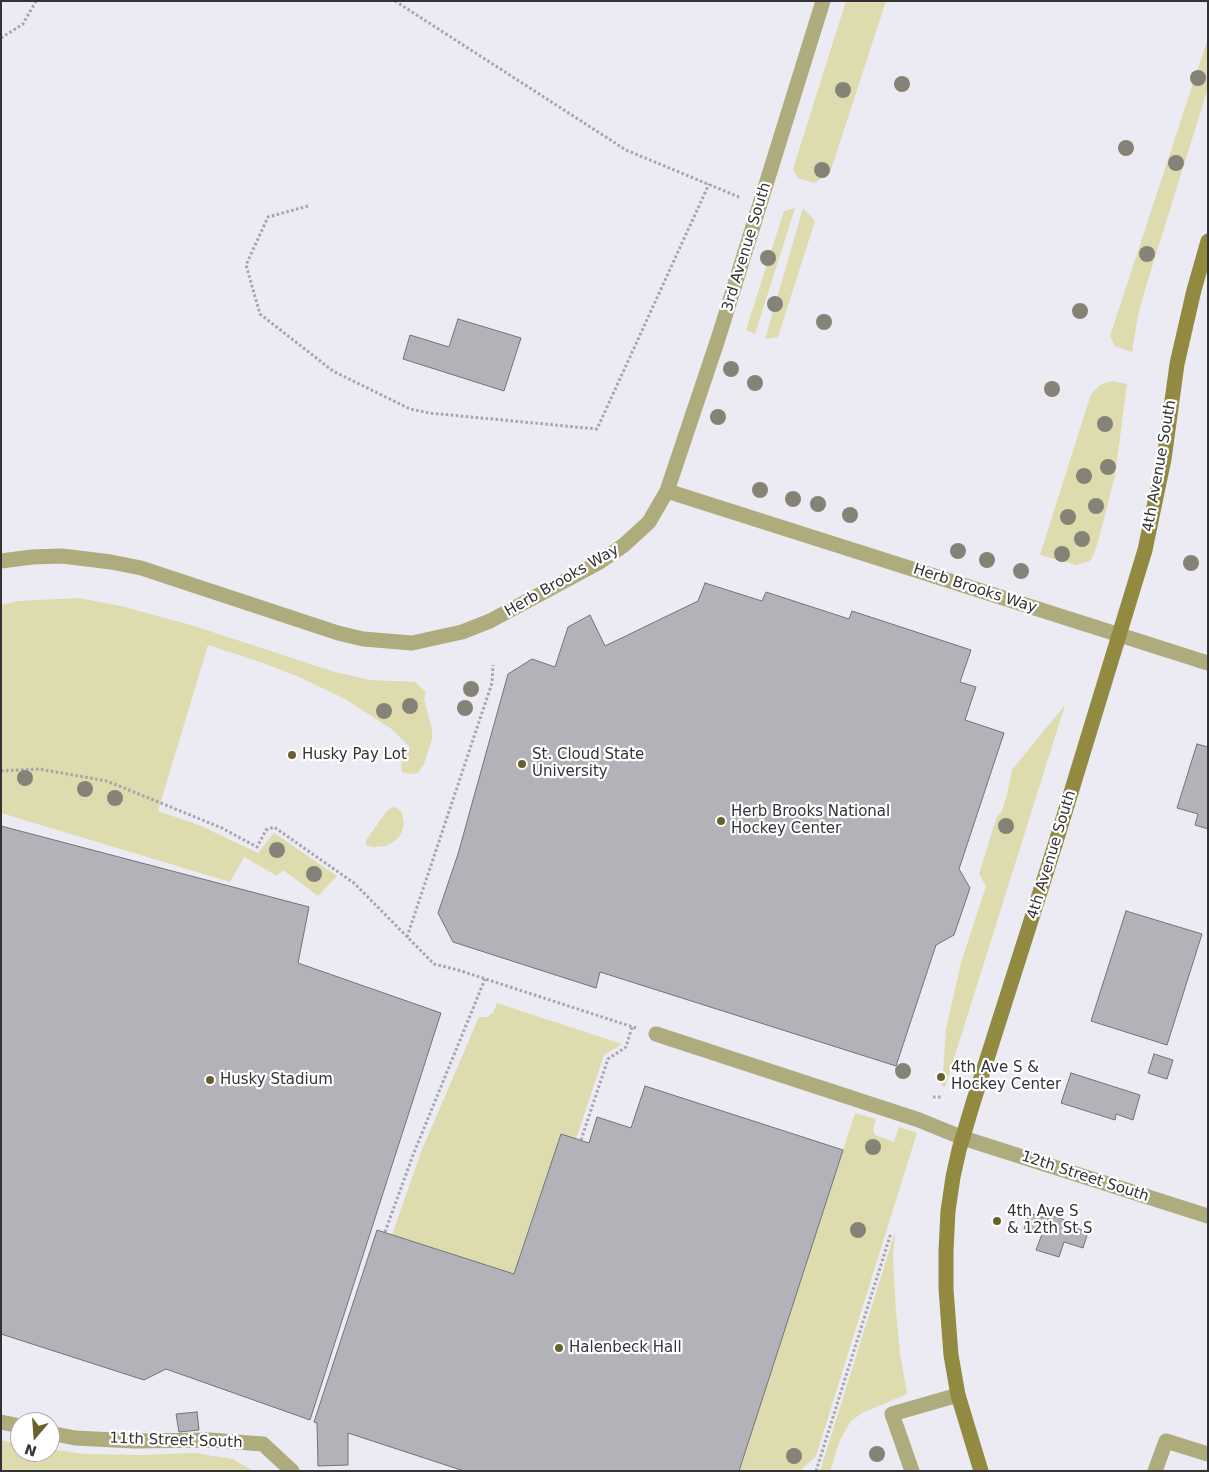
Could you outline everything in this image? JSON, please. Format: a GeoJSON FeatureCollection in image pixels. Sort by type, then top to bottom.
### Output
{"type":"FeatureCollection","features":[{"type":"Feature","properties":{"kind":"street","name":"3rd Avenue South"},"geometry":{"type":"LineString","coordinates":[[667,491],[716,347],[823,1]]}},
{"type":"Feature","properties":{"kind":"street","name":"4th Avenue South"},"geometry":{"type":"LineString","coordinates":[[981,1471],[958,1395],[950,1355],[946,1251],[948,1211],[953,1177],[963,1138],[1120,636],[1145,550],[1164,459],[1177,364],[1194,290],[1208,241]]}},
{"type":"Feature","properties":{"kind":"street","name":"Herb Brooks Way"},"geometry":{"type":"LineString","coordinates":[[1,561],[62,556],[126,565],[141,568],[338,633],[369,640],[412,643],[454,634],[490,622],[598,563],[624,545],[649,522],[667,491],[1208,663]]}},
{"type":"Feature","properties":{"kind":"street","name":"12th Street South"},"geometry":{"type":"LineString","coordinates":[[656,1034],[919,1120],[963,1138],[1208,1216]]}},
{"type":"Feature","properties":{"kind":"street"},"geometry":{"type":"LineString","coordinates":[[912,1471],[892,1414],[958,1395]]}},
{"type":"Feature","properties":{"kind":"street","name":"11th Street South"},"geometry":{"type":"LineString","coordinates":[[60,1435],[75,1438],[210,1440],[263,1444],[292,1471]]}},
{"type":"Feature","properties":{"kind":"street"},"geometry":{"type":"LineString","coordinates":[[1155,1471],[1166,1441],[1208,1454]]}},
{"type":"Feature","properties":{"kind":"path"},"geometry":{"type":"LineString","coordinates":[[1,38],[23,24],[36,1]]}},
{"type":"Feature","properties":{"kind":"path"},"geometry":{"type":"LineString","coordinates":[[395,1],[626,150],[734,195],[760,203]]}},
{"type":"Feature","properties":{"kind":"path"},"geometry":{"type":"LineString","coordinates":[[308,206],[268,217],[246,265],[260,314],[333,371],[410,409],[429,413],[597,429],[709,184]]}},
{"type":"Feature","properties":{"kind":"path"},"geometry":{"type":"LineString","coordinates":[[407,937],[492,683],[493,665]]}},
{"type":"Feature","properties":{"kind":"path"},"geometry":{"type":"LineString","coordinates":[[1,771],[39,768],[107,781],[222,828],[257,848],[266,830],[274,827],[354,883],[434,964],[656,1034]]}},
{"type":"Feature","properties":{"kind":"path"},"geometry":{"type":"LineString","coordinates":[[385,1232],[413,1155],[485,979]]}},
{"type":"Feature","properties":{"kind":"path"},"geometry":{"type":"LineString","coordinates":[[581,1140],[608,1059],[626,1047],[632,1026]]}},
{"type":"Feature","properties":{"kind":"path"},"geometry":{"type":"LineString","coordinates":[[933,1097],[942,1097]]}},
{"type":"Feature","properties":{"kind":"path"},"geometry":{"type":"LineString","coordinates":[[810,1471],[816,1469],[891,1233]]}},
{"type":"Feature","properties":{"kind":"shaded area"},"geometry":{"type":"Polygon","coordinates":[[[846,1],[886,1],[830,173],[814,183],[798,178],[793,169],[846,1]]]}},
{"type":"Feature","properties":{"kind":"shaded area"},"geometry":{"type":"Polygon","coordinates":[[[1208,38],[1208,88],[1147,283],[1138,315],[1132,352],[1115,346],[1110,336],[1208,38]]]}},
{"type":"Feature","properties":{"kind":"shaded area"},"geometry":{"type":"Polygon","coordinates":[[[795,208],[755,334],[746,330],[784,211],[795,208]]]}},
{"type":"Feature","properties":{"kind":"shaded area"},"geometry":{"type":"Polygon","coordinates":[[[803,208],[815,221],[778,337],[765,339],[803,208]]]}},
{"type":"Feature","properties":{"kind":"shaded area"},"geometry":{"type":"Polygon","coordinates":[[[1112,381],[1127,384],[1115,476],[1092,558],[1090,561],[1076,565],[1040,555],[1091,394],[1100,385],[1112,381]]]}},
{"type":"Feature","properties":{"kind":"shaded area"},"geometry":{"type":"Polygon","coordinates":[[[78,598],[121,606],[191,625],[335,672],[370,680],[415,682],[426,692],[424,699],[432,729],[432,739],[424,764],[418,773],[409,774],[402,772],[401,763],[410,747],[393,730],[345,699],[299,677],[208,645],[158,811],[199,825],[258,853],[274,833],[337,876],[318,896],[283,870],[277,876],[244,857],[230,882],[1,813],[1,605],[18,601],[78,598]]]}},
{"type":"Feature","properties":{"kind":"shaded area"},"geometry":{"type":"Polygon","coordinates":[[[1065,705],[945,1087],[942,1086],[946,1029],[961,963],[986,886],[979,874],[997,816],[1001,813],[1007,795],[1012,770],[1065,705]]]}},
{"type":"Feature","properties":{"kind":"shaded area"},"geometry":{"type":"Polygon","coordinates":[[[393,807],[402,813],[404,824],[401,834],[396,840],[386,846],[373,847],[366,845],[366,840],[387,811],[393,807]]]}},
{"type":"Feature","properties":{"kind":"shaded area"},"geometry":{"type":"Polygon","coordinates":[[[497,1003],[622,1044],[604,1055],[576,1139],[561,1134],[514,1274],[392,1235],[421,1152],[479,1017],[487,1017],[493,1013],[497,1003]]]}},
{"type":"Feature","properties":{"kind":"shaded area"},"geometry":{"type":"Polygon","coordinates":[[[855,1113],[876,1119],[873,1130],[875,1135],[894,1142],[899,1127],[917,1133],[816,1456],[800,1471],[739,1471],[855,1113]]]}},
{"type":"Feature","properties":{"kind":"shaded area"},"geometry":{"type":"Polygon","coordinates":[[[895,1232],[893,1257],[896,1312],[907,1394],[862,1413],[851,1421],[840,1440],[830,1471],[820,1471],[895,1232]]]}},
{"type":"Feature","properties":{"kind":"shaded area"},"geometry":{"type":"Polygon","coordinates":[[[1,1440],[10,1442],[10,1462],[60,1462],[60,1450],[84,1454],[142,1455],[195,1453],[233,1459],[253,1471],[24,1471],[24,1469],[23,1471],[1,1471],[1,1440]]]}},
{"type":"Feature","properties":{"kind":"building"},"geometry":{"type":"Polygon","coordinates":[[[458,319],[521,338],[504,391],[403,359],[410,335],[449,347],[458,319]]]}},
{"type":"Feature","properties":{"kind":"building","name":"Herb Brooks National Hockey Center"},"geometry":{"type":"Polygon","coordinates":[[[705,583],[762,601],[766,592],[849,619],[852,611],[971,650],[960,682],[976,687],[965,720],[1004,733],[959,869],[970,888],[954,935],[936,945],[896,1066],[600,972],[596,988],[453,942],[438,913],[458,854],[508,674],[532,659],[555,667],[568,627],[590,615],[605,646],[698,601],[705,583]]]}},
{"type":"Feature","properties":{"kind":"building"},"geometry":{"type":"Polygon","coordinates":[[[1197,744],[1208,747],[1208,829],[1195,825],[1198,814],[1177,808],[1197,744]]]}},
{"type":"Feature","properties":{"kind":"building","name":"Husky Stadium"},"geometry":{"type":"Polygon","coordinates":[[[1,826],[309,907],[298,963],[441,1013],[310,1420],[166,1369],[144,1380],[1,1334],[1,826]]]}},
{"type":"Feature","properties":{"kind":"building"},"geometry":{"type":"Polygon","coordinates":[[[1126,911],[1202,934],[1167,1045],[1091,1021],[1126,911]]]}},
{"type":"Feature","properties":{"kind":"building"},"geometry":{"type":"Polygon","coordinates":[[[1154,1054],[1173,1060],[1167,1079],[1148,1073],[1154,1054]]]}},
{"type":"Feature","properties":{"kind":"building"},"geometry":{"type":"Polygon","coordinates":[[[1071,1073],[1140,1095],[1133,1120],[1116,1114],[1115,1120],[1061,1103],[1071,1073]]]}},
{"type":"Feature","properties":{"kind":"building","name":"Halenbeck Hall"},"geometry":{"type":"Polygon","coordinates":[[[645,1086],[843,1150],[739,1471],[464,1471],[348,1433],[348,1465],[318,1466],[317,1423],[314,1422],[377,1230],[514,1274],[561,1134],[589,1143],[597,1117],[631,1128],[645,1086]]]}},
{"type":"Feature","properties":{"kind":"building"},"geometry":{"type":"Polygon","coordinates":[[[1029,1213],[1048,1219],[1050,1215],[1074,1223],[1073,1227],[1088,1232],[1083,1248],[1064,1242],[1059,1257],[1036,1250],[1042,1234],[1024,1229],[1029,1213]]]}},
{"type":"Feature","properties":{"kind":"building"},"geometry":{"type":"Polygon","coordinates":[[[197,1412],[199,1430],[179,1432],[176,1414],[197,1412]]]}},
{"type":"Feature","properties":{"kind":"place","name":"Husky Pay Lot"},"geometry":{"type":"Point","coordinates":[292,755]}},
{"type":"Feature","properties":{"kind":"place","name":"St. Cloud State University"},"geometry":{"type":"Point","coordinates":[522,764]}},
{"type":"Feature","properties":{"kind":"place","name":"Herb Brooks National Hockey Center"},"geometry":{"type":"Point","coordinates":[721,821]}},
{"type":"Feature","properties":{"kind":"place","name":"4th Ave S & Hockey Center"},"geometry":{"type":"Point","coordinates":[941,1077]}},
{"type":"Feature","properties":{"kind":"place","name":"Husky Stadium"},"geometry":{"type":"Point","coordinates":[210,1080]}},
{"type":"Feature","properties":{"kind":"place","name":"4th Ave S & 12th St S"},"geometry":{"type":"Point","coordinates":[997,1221]}},
{"type":"Feature","properties":{"kind":"place","name":"Halenbeck Hall"},"geometry":{"type":"Point","coordinates":[559,1348]}}]}
